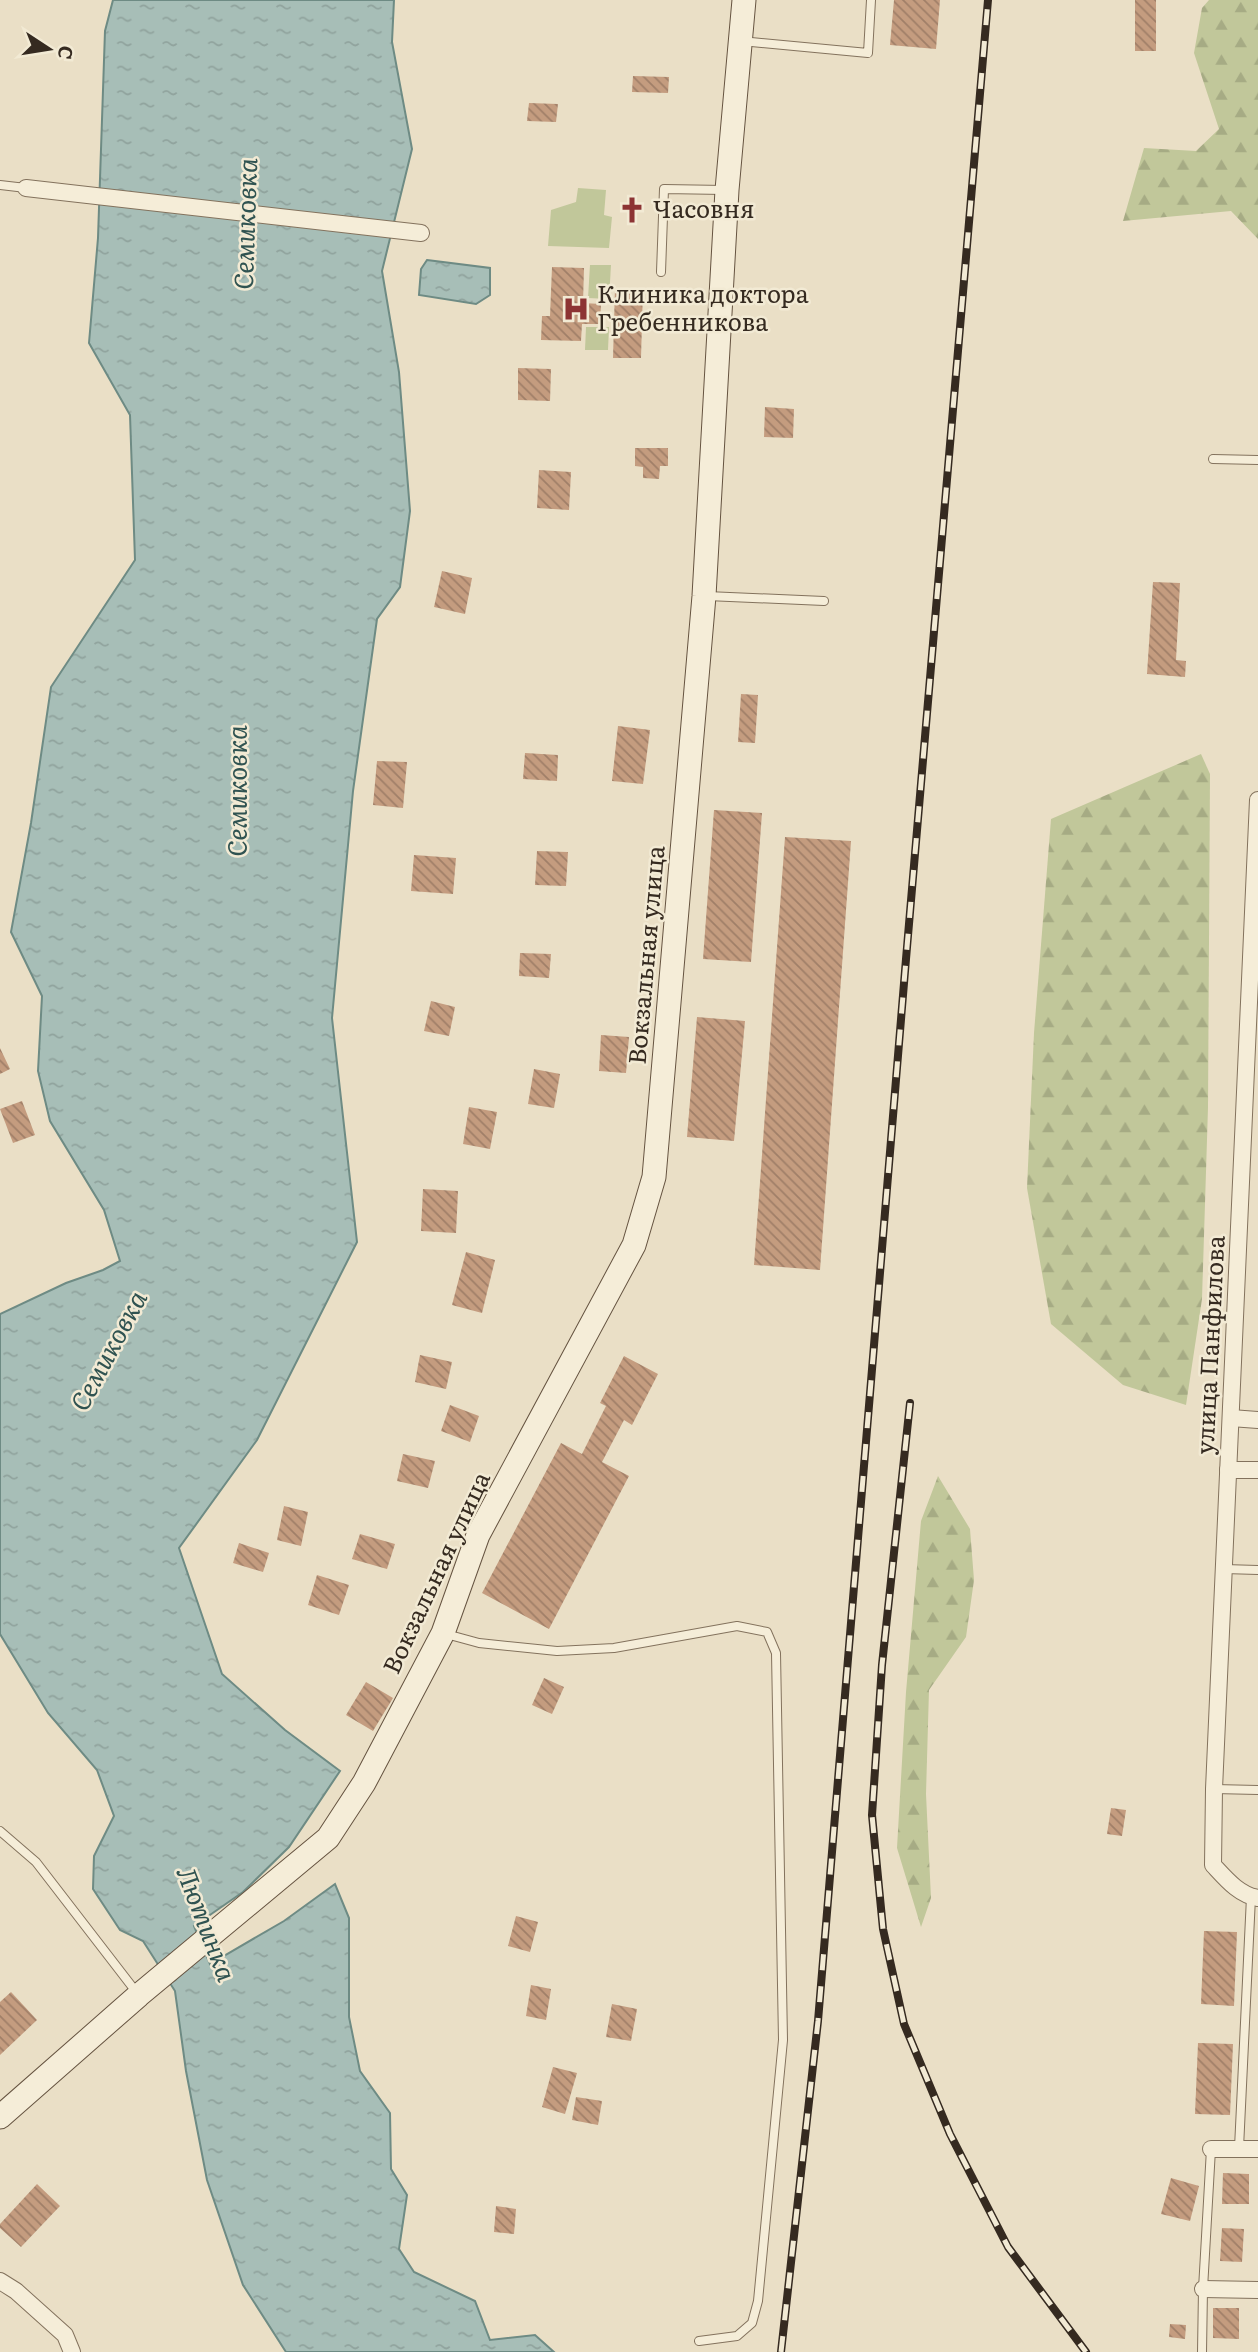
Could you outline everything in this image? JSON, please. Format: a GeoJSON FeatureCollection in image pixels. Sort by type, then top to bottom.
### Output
{"type":"FeatureCollection","features":[{"type":"Feature","properties":{"kind":"main road","name":"Вокзальная улица"},"geometry":{"type":"LineString","coordinates":[[0,2117],[139,1995],[328,1838],[364,1783],[443,1633],[478,1535],[634,1245],[654,1177],[704,596],[727,190],[744,0]]}},
{"type":"Feature","properties":{"kind":"street"},"geometry":{"type":"LineString","coordinates":[[26,188],[421,233]]}},
{"type":"Feature","properties":{"kind":"street","name":"улица Панфилова"},"geometry":{"type":"LineString","coordinates":[[1254,1898],[1231,1884],[1213,1865],[1228,1470],[1255,940],[1258,800]]}},
{"type":"Feature","properties":{"kind":"street"},"geometry":{"type":"LineString","coordinates":[[1231,1419],[1258,1420]]}},
{"type":"Feature","properties":{"kind":"street"},"geometry":{"type":"LineString","coordinates":[[1228,1470],[1258,1470]]}},
{"type":"Feature","properties":{"kind":"street"},"geometry":{"type":"LineString","coordinates":[[1211,2148],[1258,2149]]}},
{"type":"Feature","properties":{"kind":"street"},"geometry":{"type":"LineString","coordinates":[[0,2281],[16,2291],[65,2334],[72,2352]]}},
{"type":"Feature","properties":{"kind":"street"},"geometry":{"type":"LineString","coordinates":[[1203,2289],[1258,2290]]}},
{"type":"Feature","properties":{"kind":"lane"},"geometry":{"type":"LineString","coordinates":[[741,41],[868,53],[871,0]]}},
{"type":"Feature","properties":{"kind":"lane"},"geometry":{"type":"LineString","coordinates":[[0,185],[26,188]]}},
{"type":"Feature","properties":{"kind":"lane"},"geometry":{"type":"LineString","coordinates":[[661,272],[664,189],[727,190]]}},
{"type":"Feature","properties":{"kind":"lane"},"geometry":{"type":"LineString","coordinates":[[1213,459],[1258,460]]}},
{"type":"Feature","properties":{"kind":"lane"},"geometry":{"type":"LineString","coordinates":[[704,596],[824,601]]}},
{"type":"Feature","properties":{"kind":"lane"},"geometry":{"type":"LineString","coordinates":[[1224,1569],[1258,1570]]}},
{"type":"Feature","properties":{"kind":"lane"},"geometry":{"type":"LineString","coordinates":[[443,1633],[479,1643],[557,1651],[614,1648],[737,1626],[767,1632],[776,1653],[783,2040],[758,2301],[752,2323],[737,2336],[699,2341]]}},
{"type":"Feature","properties":{"kind":"lane"},"geometry":{"type":"LineString","coordinates":[[1214,1789],[1258,1790]]}},
{"type":"Feature","properties":{"kind":"lane"},"geometry":{"type":"LineString","coordinates":[[0,1831],[36,1862],[139,1995]]}},
{"type":"Feature","properties":{"kind":"lane"},"geometry":{"type":"LineString","coordinates":[[1239,2148],[1254,1898]]}},
{"type":"Feature","properties":{"kind":"lane"},"geometry":{"type":"LineString","coordinates":[[1202,2352],[1211,2148]]}},
{"type":"Feature","properties":{"kind":"green space"},"geometry":{"type":"Polygon","coordinates":[[[1209,0],[1258,0],[1258,239],[1231,211],[1123,221],[1144,148],[1196,151],[1219,129],[1194,53],[1202,8],[1209,0]]]}},
{"type":"Feature","properties":{"kind":"green space"},"geometry":{"type":"Polygon","coordinates":[[[578,188],[606,190],[604,215],[612,217],[609,248],[548,246],[551,210],[576,202],[578,188]]]}},
{"type":"Feature","properties":{"kind":"green space"},"geometry":{"type":"Polygon","coordinates":[[[590,265],[611,265],[609,299],[588,298],[590,265]]]}},
{"type":"Feature","properties":{"kind":"green space"},"geometry":{"type":"Polygon","coordinates":[[[586,327],[609,327],[608,350],[585,350],[586,327]]]}},
{"type":"Feature","properties":{"kind":"green space"},"geometry":{"type":"Polygon","coordinates":[[[1201,754],[1210,774],[1208,1108],[1202,1299],[1186,1405],[1123,1385],[1051,1324],[1027,1188],[1034,1033],[1051,819],[1201,754]]]}},
{"type":"Feature","properties":{"kind":"green space"},"geometry":{"type":"Polygon","coordinates":[[[938,1476],[970,1529],[974,1580],[966,1637],[929,1690],[926,1794],[931,1898],[921,1927],[897,1848],[906,1692],[921,1521],[938,1476]]]}},
{"type":"Feature","properties":{"kind":"water","name":"Семиковка"},"geometry":{"type":"Polygon","coordinates":[[[113,0],[394,0],[392,42],[412,149],[382,271],[399,372],[410,511],[400,587],[377,619],[353,791],[332,1018],[357,1242],[257,1440],[179,1548],[222,1674],[285,1730],[340,1771],[289,1847],[243,1892],[194,1926],[210,1964],[284,1921],[335,1884],[349,1918],[349,2017],[360,2071],[390,2113],[391,2169],[407,2195],[399,2249],[414,2272],[475,2301],[490,2340],[535,2335],[554,2352],[286,2352],[243,2285],[207,2180],[186,2071],[175,1991],[143,1941],[120,1930],[93,1889],[94,1856],[114,1816],[97,1770],[48,1713],[0,1634],[0,1314],[120,1261],[104,1210],[50,1121],[38,1071],[42,996],[11,932],[31,823],[51,687],[135,560],[130,415],[89,343],[98,238],[105,31],[113,0]]]}},
{"type":"Feature","properties":{"kind":"water"},"geometry":{"type":"Polygon","coordinates":[[[427,260],[490,268],[490,295],[476,304],[419,295],[421,269],[427,260]]]}},
{"type":"Feature","properties":{"kind":"building"},"geometry":{"type":"Polygon","coordinates":[[[894,0],[940,0],[936,49],[890,45],[894,0]]]}},
{"type":"Feature","properties":{"kind":"building"},"geometry":{"type":"Polygon","coordinates":[[[1135,0],[1156,0],[1156,51],[1135,51],[1135,0]]]}},
{"type":"Feature","properties":{"kind":"building"},"geometry":{"type":"Polygon","coordinates":[[[633,76],[669,77],[668,93],[632,92],[633,76]]]}},
{"type":"Feature","properties":{"kind":"building"},"geometry":{"type":"Polygon","coordinates":[[[529,103],[558,104],[556,122],[527,121],[529,103]]]}},
{"type":"Feature","properties":{"kind":"building","name":"Клиника доктора Гребенникова"},"geometry":{"type":"Polygon","coordinates":[[[552,267],[584,268],[583,303],[601,304],[600,324],[582,324],[581,341],[541,340],[542,316],[550,316],[552,267]]]}},
{"type":"Feature","properties":{"kind":"building"},"geometry":{"type":"Polygon","coordinates":[[[615,288],[643,288],[641,358],[613,358],[615,288]]]}},
{"type":"Feature","properties":{"kind":"building"},"geometry":{"type":"Polygon","coordinates":[[[518,368],[551,369],[550,401],[518,400],[518,368]]]}},
{"type":"Feature","properties":{"kind":"building"},"geometry":{"type":"Polygon","coordinates":[[[765,407],[794,409],[793,438],[764,437],[765,407]]]}},
{"type":"Feature","properties":{"kind":"building"},"geometry":{"type":"Polygon","coordinates":[[[635,448],[668,448],[668,466],[660,466],[659,479],[643,478],[643,467],[635,466],[635,448]]]}},
{"type":"Feature","properties":{"kind":"building"},"geometry":{"type":"Polygon","coordinates":[[[539,470],[571,472],[569,510],[537,508],[539,470]]]}},
{"type":"Feature","properties":{"kind":"building"},"geometry":{"type":"Polygon","coordinates":[[[442,571],[472,578],[465,614],[434,607],[442,571]]]}},
{"type":"Feature","properties":{"kind":"building"},"geometry":{"type":"Polygon","coordinates":[[[1153,582],[1180,583],[1176,660],[1186,661],[1185,677],[1147,674],[1153,582]]]}},
{"type":"Feature","properties":{"kind":"building"},"geometry":{"type":"Polygon","coordinates":[[[741,694],[758,695],[755,743],[738,742],[741,694]]]}},
{"type":"Feature","properties":{"kind":"building"},"geometry":{"type":"Polygon","coordinates":[[[618,726],[650,730],[643,784],[612,781],[618,726]]]}},
{"type":"Feature","properties":{"kind":"building"},"geometry":{"type":"Polygon","coordinates":[[[525,753],[558,755],[557,781],[523,779],[525,753]]]}},
{"type":"Feature","properties":{"kind":"building"},"geometry":{"type":"Polygon","coordinates":[[[377,761],[407,762],[403,808],[373,805],[377,761]]]}},
{"type":"Feature","properties":{"kind":"building"},"geometry":{"type":"Polygon","coordinates":[[[714,810],[762,813],[751,962],[703,959],[714,810]]]}},
{"type":"Feature","properties":{"kind":"building"},"geometry":{"type":"Polygon","coordinates":[[[785,837],[851,841],[820,1270],[754,1265],[785,837]]]}},
{"type":"Feature","properties":{"kind":"building"},"geometry":{"type":"Polygon","coordinates":[[[537,851],[568,852],[566,886],[535,885],[537,851]]]}},
{"type":"Feature","properties":{"kind":"building"},"geometry":{"type":"Polygon","coordinates":[[[414,855],[456,858],[453,894],[411,891],[414,855]]]}},
{"type":"Feature","properties":{"kind":"building"},"geometry":{"type":"Polygon","coordinates":[[[520,953],[551,954],[549,978],[519,976],[520,953]]]}},
{"type":"Feature","properties":{"kind":"building"},"geometry":{"type":"Polygon","coordinates":[[[431,1001],[455,1007],[449,1036],[424,1031],[431,1001]]]}},
{"type":"Feature","properties":{"kind":"building"},"geometry":{"type":"Polygon","coordinates":[[[697,1017],[745,1021],[734,1141],[687,1137],[697,1017]]]}},
{"type":"Feature","properties":{"kind":"building"},"geometry":{"type":"Polygon","coordinates":[[[601,1035],[629,1037],[626,1073],[599,1071],[601,1035]]]}},
{"type":"Feature","properties":{"kind":"building"},"geometry":{"type":"Polygon","coordinates":[[[0,1048],[10,1069],[0,1074],[0,1048]]]}},
{"type":"Feature","properties":{"kind":"building"},"geometry":{"type":"Polygon","coordinates":[[[534,1069],[560,1074],[554,1108],[528,1104],[534,1069]]]}},
{"type":"Feature","properties":{"kind":"building"},"geometry":{"type":"Polygon","coordinates":[[[22,1101],[35,1135],[13,1143],[0,1109],[22,1101]]]}},
{"type":"Feature","properties":{"kind":"building"},"geometry":{"type":"Polygon","coordinates":[[[469,1107],[497,1112],[490,1149],[463,1144],[469,1107]]]}},
{"type":"Feature","properties":{"kind":"building"},"geometry":{"type":"Polygon","coordinates":[[[423,1189],[458,1191],[456,1233],[421,1231],[423,1189]]]}},
{"type":"Feature","properties":{"kind":"building"},"geometry":{"type":"Polygon","coordinates":[[[466,1252],[495,1260],[482,1313],[452,1305],[466,1252]]]}},
{"type":"Feature","properties":{"kind":"building"},"geometry":{"type":"Polygon","coordinates":[[[420,1355],[452,1362],[446,1389],[415,1382],[420,1355]]]}},
{"type":"Feature","properties":{"kind":"building"},"geometry":{"type":"Polygon","coordinates":[[[624,1356],[658,1374],[632,1425],[624,1420],[602,1462],[629,1476],[549,1629],[482,1593],[561,1443],[582,1454],[606,1406],[600,1403],[624,1356]]]}},
{"type":"Feature","properties":{"kind":"building"},"geometry":{"type":"Polygon","coordinates":[[[450,1405],[479,1416],[470,1442],[441,1431],[450,1405]]]}},
{"type":"Feature","properties":{"kind":"building"},"geometry":{"type":"Polygon","coordinates":[[[403,1454],[435,1461],[428,1488],[397,1481],[403,1454]]]}},
{"type":"Feature","properties":{"kind":"building"},"geometry":{"type":"Polygon","coordinates":[[[284,1506],[308,1512],[301,1546],[277,1540],[284,1506]]]}},
{"type":"Feature","properties":{"kind":"building"},"geometry":{"type":"Polygon","coordinates":[[[360,1534],[395,1544],[387,1569],[352,1559],[360,1534]]]}},
{"type":"Feature","properties":{"kind":"building"},"geometry":{"type":"Polygon","coordinates":[[[239,1543],[269,1553],[263,1572],[233,1563],[239,1543]]]}},
{"type":"Feature","properties":{"kind":"building"},"geometry":{"type":"Polygon","coordinates":[[[317,1575],[349,1585],[339,1615],[308,1605],[317,1575]]]}},
{"type":"Feature","properties":{"kind":"building"},"geometry":{"type":"Polygon","coordinates":[[[544,1678],[564,1687],[552,1714],[532,1705],[544,1678]]]}},
{"type":"Feature","properties":{"kind":"building"},"geometry":{"type":"Polygon","coordinates":[[[366,1682],[393,1698],[373,1731],[346,1715],[366,1682]]]}},
{"type":"Feature","properties":{"kind":"building"},"geometry":{"type":"Polygon","coordinates":[[[1111,1808],[1126,1810],[1122,1836],[1107,1834],[1111,1808]]]}},
{"type":"Feature","properties":{"kind":"building"},"geometry":{"type":"Polygon","coordinates":[[[516,1916],[538,1922],[530,1952],[508,1946],[516,1916]]]}},
{"type":"Feature","properties":{"kind":"building"},"geometry":{"type":"Polygon","coordinates":[[[1204,1931],[1237,1932],[1234,2006],[1201,2004],[1204,1931]]]}},
{"type":"Feature","properties":{"kind":"building"},"geometry":{"type":"Polygon","coordinates":[[[531,1985],[551,1989],[546,2020],[526,2016],[531,1985]]]}},
{"type":"Feature","properties":{"kind":"building"},"geometry":{"type":"Polygon","coordinates":[[[11,1992],[37,2020],[0,2055],[0,2002],[11,1992]]]}},
{"type":"Feature","properties":{"kind":"building"},"geometry":{"type":"Polygon","coordinates":[[[612,2004],[637,2009],[631,2041],[606,2037],[612,2004]]]}},
{"type":"Feature","properties":{"kind":"building"},"geometry":{"type":"Polygon","coordinates":[[[1198,2043],[1233,2044],[1230,2115],[1195,2114],[1198,2043]]]}},
{"type":"Feature","properties":{"kind":"building"},"geometry":{"type":"Polygon","coordinates":[[[553,2067],[577,2073],[565,2114],[542,2107],[553,2067]]]}},
{"type":"Feature","properties":{"kind":"building"},"geometry":{"type":"Polygon","coordinates":[[[576,2097],[602,2101],[598,2125],[572,2120],[576,2097]]]}},
{"type":"Feature","properties":{"kind":"building"},"geometry":{"type":"Polygon","coordinates":[[[1223,2173],[1249,2174],[1249,2204],[1222,2204],[1223,2173]]]}},
{"type":"Feature","properties":{"kind":"building"},"geometry":{"type":"Polygon","coordinates":[[[1171,2178],[1199,2186],[1190,2221],[1161,2214],[1171,2178]]]}},
{"type":"Feature","properties":{"kind":"building"},"geometry":{"type":"Polygon","coordinates":[[[37,2184],[60,2206],[21,2247],[0,2228],[0,2224],[37,2184]]]}},
{"type":"Feature","properties":{"kind":"building"},"geometry":{"type":"Polygon","coordinates":[[[496,2206],[516,2209],[514,2234],[494,2232],[496,2206]]]}},
{"type":"Feature","properties":{"kind":"building"},"geometry":{"type":"Polygon","coordinates":[[[1222,2228],[1244,2229],[1242,2262],[1220,2261],[1222,2228]]]}},
{"type":"Feature","properties":{"kind":"building"},"geometry":{"type":"Polygon","coordinates":[[[1213,2308],[1239,2308],[1239,2339],[1213,2338],[1213,2308]]]}},
{"type":"Feature","properties":{"kind":"building"},"geometry":{"type":"Polygon","coordinates":[[[1170,2324],[1186,2325],[1185,2339],[1169,2337],[1170,2324]]]}},
{"type":"Feature","properties":{"kind":"railway"},"geometry":{"type":"LineString","coordinates":[[781,2352],[818,2021],[988,0]]}},
{"type":"Feature","properties":{"kind":"railway"},"geometry":{"type":"LineString","coordinates":[[910,1403],[882,1665],[872,1815],[883,1929],[904,2024],[950,2134],[1008,2247],[1086,2352]]}},
{"type":"Feature","properties":{"kind":"place","name":"Часовня"},"geometry":{"type":"Point","coordinates":[632,210]}},
{"type":"Feature","properties":{"kind":"place","name":"Клиника доктора Гребенникова"},"geometry":{"type":"Point","coordinates":[576,309]}},
{"type":"Feature","properties":{"kind":"water label","name":"Лютинка"},"geometry":{"type":"Point","coordinates":[206,1924]}}]}
